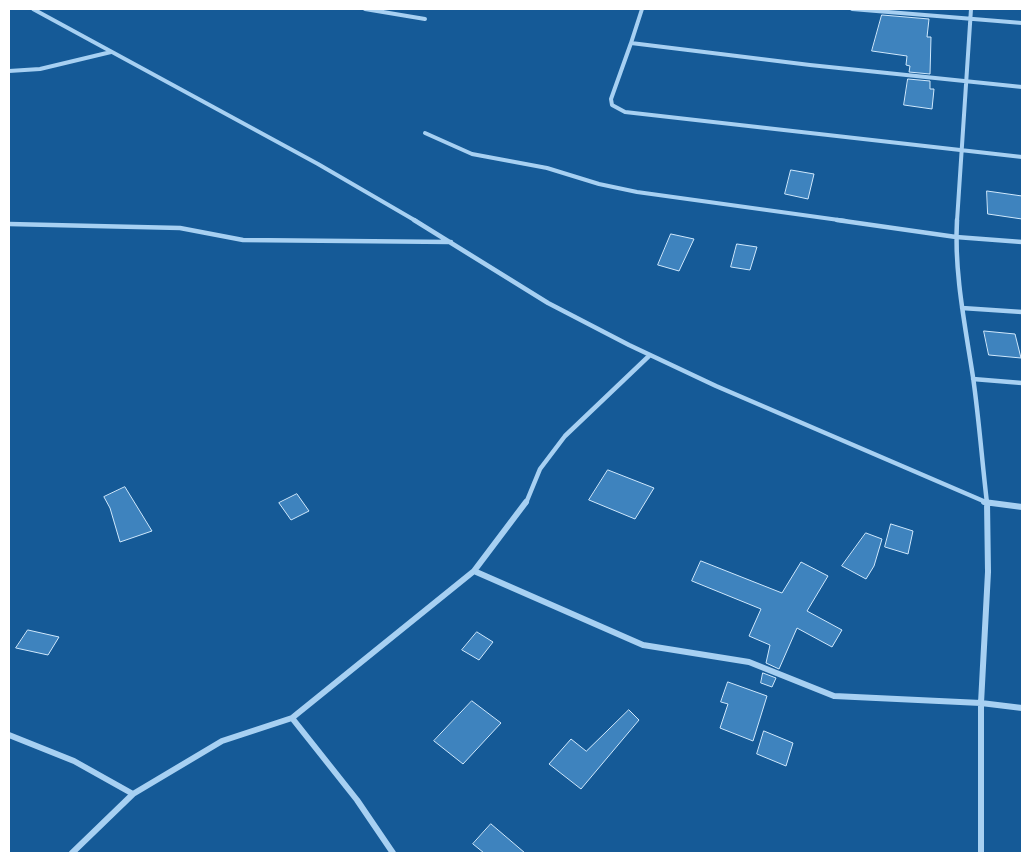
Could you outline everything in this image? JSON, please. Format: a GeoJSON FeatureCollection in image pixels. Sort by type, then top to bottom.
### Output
{"type":"FeatureCollection","features":[{"type":"Feature","properties":{"kind":"street"},"geometry":{"type":"LineString","coordinates":[[33,9],[318,164],[452,242],[548,303],[650,355],[716,386],[987,503],[1022,507]]}},
{"type":"Feature","properties":{"kind":"street"},"geometry":{"type":"LineString","coordinates":[[365,9],[425,19]]}},
{"type":"Feature","properties":{"kind":"street"},"geometry":{"type":"LineString","coordinates":[[642,9],[611,99],[612,105],[625,112],[1022,156]]}},
{"type":"Feature","properties":{"kind":"street"},"geometry":{"type":"LineString","coordinates":[[852,9],[1022,23]]}},
{"type":"Feature","properties":{"kind":"street"},"geometry":{"type":"LineString","coordinates":[[971,9],[956,237],[962,308],[973,379],[987,503],[988,572],[981,703],[981,853]]}},
{"type":"Feature","properties":{"kind":"street"},"geometry":{"type":"LineString","coordinates":[[631,44],[1022,87]]}},
{"type":"Feature","properties":{"kind":"street"},"geometry":{"type":"LineString","coordinates":[[9,71],[40,69],[111,52]]}},
{"type":"Feature","properties":{"kind":"street"},"geometry":{"type":"LineString","coordinates":[[425,133],[448,145],[472,154],[547,168],[608,186],[956,237],[1022,242]]}},
{"type":"Feature","properties":{"kind":"street"},"geometry":{"type":"LineString","coordinates":[[9,224],[180,228],[217,237],[244,240],[452,242]]}},
{"type":"Feature","properties":{"kind":"street"},"geometry":{"type":"LineString","coordinates":[[962,308],[1022,312]]}},
{"type":"Feature","properties":{"kind":"street"},"geometry":{"type":"LineString","coordinates":[[72,853],[133,794],[222,741],[292,718],[474,571],[524,507],[540,469],[565,436],[650,355]]}},
{"type":"Feature","properties":{"kind":"street"},"geometry":{"type":"LineString","coordinates":[[973,379],[1022,382]]}},
{"type":"Feature","properties":{"kind":"street"},"geometry":{"type":"LineString","coordinates":[[474,571],[643,645],[748,662],[834,696],[981,703],[1022,708]]}},
{"type":"Feature","properties":{"kind":"street"},"geometry":{"type":"LineString","coordinates":[[292,718],[357,800],[393,853]]}},
{"type":"Feature","properties":{"kind":"street"},"geometry":{"type":"LineString","coordinates":[[9,735],[74,761],[133,794]]}},
{"type":"Feature","properties":{"kind":"building"},"geometry":{"type":"Polygon","coordinates":[[[882,15],[929,19],[927,37],[931,37],[930,74],[909,72],[910,66],[906,65],[907,56],[872,51],[882,15]]]}},
{"type":"Feature","properties":{"kind":"building"},"geometry":{"type":"Polygon","coordinates":[[[908,79],[930,81],[930,89],[934,89],[932,109],[904,105],[908,79]]]}},
{"type":"Feature","properties":{"kind":"building"},"geometry":{"type":"Polygon","coordinates":[[[791,170],[814,174],[808,199],[785,194],[791,170]]]}},
{"type":"Feature","properties":{"kind":"building"},"geometry":{"type":"Polygon","coordinates":[[[987,191],[1022,196],[1022,219],[988,214],[987,191]]]}},
{"type":"Feature","properties":{"kind":"building"},"geometry":{"type":"Polygon","coordinates":[[[671,234],[694,239],[679,271],[658,265],[671,234]]]}},
{"type":"Feature","properties":{"kind":"building"},"geometry":{"type":"Polygon","coordinates":[[[737,244],[757,247],[750,270],[731,267],[737,244]]]}},
{"type":"Feature","properties":{"kind":"building"},"geometry":{"type":"Polygon","coordinates":[[[984,331],[1015,334],[1021,358],[989,355],[984,331]]]}},
{"type":"Feature","properties":{"kind":"building"},"geometry":{"type":"Polygon","coordinates":[[[608,470],[654,488],[635,519],[589,500],[608,470]]]}},
{"type":"Feature","properties":{"kind":"building"},"geometry":{"type":"Polygon","coordinates":[[[125,487],[152,531],[120,542],[110,508],[104,497],[125,487]]]}},
{"type":"Feature","properties":{"kind":"building"},"geometry":{"type":"Polygon","coordinates":[[[297,494],[309,511],[291,520],[279,503],[297,494]]]}},
{"type":"Feature","properties":{"kind":"building"},"geometry":{"type":"Polygon","coordinates":[[[891,524],[913,531],[908,554],[885,547],[891,524]]]}},
{"type":"Feature","properties":{"kind":"building"},"geometry":{"type":"Polygon","coordinates":[[[866,533],[882,539],[874,566],[866,579],[842,566],[866,533]]]}},
{"type":"Feature","properties":{"kind":"building"},"geometry":{"type":"Polygon","coordinates":[[[701,561],[782,593],[801,562],[828,576],[807,611],[842,630],[832,647],[797,628],[779,669],[766,663],[770,645],[749,636],[761,609],[692,581],[701,561]]]}},
{"type":"Feature","properties":{"kind":"building"},"geometry":{"type":"Polygon","coordinates":[[[28,630],[59,637],[48,655],[16,648],[28,630]]]}},
{"type":"Feature","properties":{"kind":"building"},"geometry":{"type":"Polygon","coordinates":[[[477,632],[493,642],[479,660],[462,650],[477,632]]]}},
{"type":"Feature","properties":{"kind":"building"},"geometry":{"type":"Polygon","coordinates":[[[763,673],[776,678],[772,687],[761,683],[763,673]]]}},
{"type":"Feature","properties":{"kind":"building"},"geometry":{"type":"Polygon","coordinates":[[[728,682],[767,696],[753,741],[720,728],[728,704],[721,702],[728,682]]]}},
{"type":"Feature","properties":{"kind":"building"},"geometry":{"type":"Polygon","coordinates":[[[472,701],[501,723],[463,764],[434,741],[472,701]]]}},
{"type":"Feature","properties":{"kind":"building"},"geometry":{"type":"Polygon","coordinates":[[[629,710],[639,720],[581,789],[549,764],[571,739],[586,751],[629,710]]]}},
{"type":"Feature","properties":{"kind":"building"},"geometry":{"type":"Polygon","coordinates":[[[764,731],[793,743],[786,766],[757,754],[764,731]]]}},
{"type":"Feature","properties":{"kind":"building"},"geometry":{"type":"Polygon","coordinates":[[[491,824],[525,853],[484,853],[473,844],[491,824]]]}}]}
